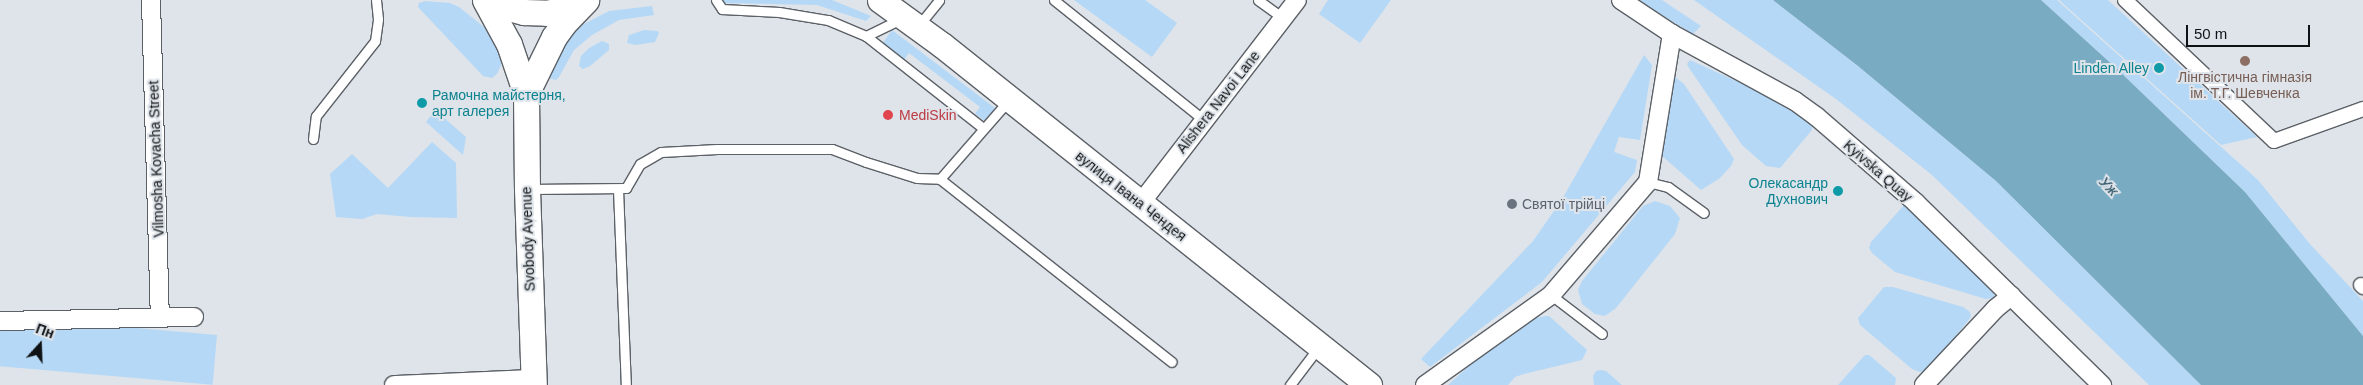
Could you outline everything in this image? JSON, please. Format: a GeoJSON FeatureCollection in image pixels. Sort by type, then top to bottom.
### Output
{"type":"FeatureCollection","features":[{"type":"Feature","properties":{"kind":"main road","name":"Svobody Avenue"},"geometry":{"type":"LineString","coordinates":[[484,0],[508,44],[526,94],[526,189],[534,382]]}},
{"type":"Feature","properties":{"kind":"main road"},"geometry":{"type":"LineString","coordinates":[[491,0],[501,6],[524,12],[547,13],[570,7],[582,0]]}},
{"type":"Feature","properties":{"kind":"main road","name":"Svobody Avenue"},"geometry":{"type":"LineString","coordinates":[[526,94],[554,37],[564,23],[586,0]]}},
{"type":"Feature","properties":{"kind":"main road","name":"вулиця Івана Чендея"},"geometry":{"type":"LineString","coordinates":[[864,0],[899,14],[1320,345],[1368,385]]}},
{"type":"Feature","properties":{"kind":"street","name":"Vilmosha Kovacha Street"},"geometry":{"type":"LineString","coordinates":[[151,0],[160,318]]}},
{"type":"Feature","properties":{"kind":"street","name":"Alishera Navoi Lane"},"geometry":{"type":"LineString","coordinates":[[1140,204],[1297,0]]}},
{"type":"Feature","properties":{"kind":"street","name":"Kyivska Quay"},"geometry":{"type":"LineString","coordinates":[[1621,0],[1672,34],[1795,101],[1915,202],[2102,385]]}},
{"type":"Feature","properties":{"kind":"street"},"geometry":{"type":"LineString","coordinates":[[2125,0],[2274,141],[2363,109]]}},
{"type":"Feature","properties":{"kind":"street"},"geometry":{"type":"LineString","coordinates":[[1425,385],[1551,295],[1648,182],[1672,34]]}},
{"type":"Feature","properties":{"kind":"street"},"geometry":{"type":"LineString","coordinates":[[1924,385],[1995,309],[2011,296]]}},
{"type":"Feature","properties":{"kind":"street"},"geometry":{"type":"LineString","coordinates":[[0,321],[194,316]]}},
{"type":"Feature","properties":{"kind":"street"},"geometry":{"type":"LineString","coordinates":[[394,385],[534,382]]}},
{"type":"Feature","properties":{"kind":"lane"},"geometry":{"type":"LineString","coordinates":[[313,139],[316,116],[375,42],[378,19],[376,0]]}},
{"type":"Feature","properties":{"kind":"lane"},"geometry":{"type":"LineString","coordinates":[[716,0],[722,9],[779,12],[828,20],[866,36],[983,128]]}},
{"type":"Feature","properties":{"kind":"lane"},"geometry":{"type":"LineString","coordinates":[[866,36],[899,14],[939,0]]}},
{"type":"Feature","properties":{"kind":"lane"},"geometry":{"type":"LineString","coordinates":[[1054,0],[1204,120]]}},
{"type":"Feature","properties":{"kind":"lane"},"geometry":{"type":"LineString","coordinates":[[1258,0],[1283,18]]}},
{"type":"Feature","properties":{"kind":"lane"},"geometry":{"type":"LineString","coordinates":[[940,180],[1009,99]]}},
{"type":"Feature","properties":{"kind":"lane"},"geometry":{"type":"LineString","coordinates":[[526,189],[626,188],[640,164],[661,152],[717,149],[832,149],[917,178],[940,180],[1172,362]]}},
{"type":"Feature","properties":{"kind":"lane"},"geometry":{"type":"LineString","coordinates":[[1648,182],[1668,187],[1704,213]]}},
{"type":"Feature","properties":{"kind":"lane"},"geometry":{"type":"LineString","coordinates":[[618,189],[626,385]]}},
{"type":"Feature","properties":{"kind":"lane"},"geometry":{"type":"LineString","coordinates":[[1551,295],[1602,334]]}},
{"type":"Feature","properties":{"kind":"lane"},"geometry":{"type":"LineString","coordinates":[[1290,385],[1320,345]]}},
{"type":"Feature","properties":{"kind":"shaded area"},"geometry":{"type":"Polygon","coordinates":[[[721,0],[832,0],[871,16],[866,21],[817,5],[723,3],[721,0]]]}},
{"type":"Feature","properties":{"kind":"shaded area"},"geometry":{"type":"Polygon","coordinates":[[[1074,0],[1145,0],[1177,23],[1152,57],[1074,0]]]}},
{"type":"Feature","properties":{"kind":"shaded area"},"geometry":{"type":"Polygon","coordinates":[[[1328,0],[1391,0],[1360,43],[1319,14],[1328,0]]]}},
{"type":"Feature","properties":{"kind":"shaded area"},"geometry":{"type":"Polygon","coordinates":[[[1637,0],[1662,0],[1701,26],[1693,34],[1637,0]]]}},
{"type":"Feature","properties":{"kind":"shaded area"},"geometry":{"type":"Polygon","coordinates":[[[1694,0],[1773,0],[1858,66],[1996,181],[2201,385],[2149,385],[1932,175],[1836,99],[1694,0]]]}},
{"type":"Feature","properties":{"kind":"shaded area"},"geometry":{"type":"Polygon","coordinates":[[[2041,0],[2057,0],[2258,180],[2309,243],[2363,301],[2363,336],[2245,192],[2116,68],[2041,0]]]}},
{"type":"Feature","properties":{"kind":"shaded area","name":"Linden Alley"},"geometry":{"type":"Polygon","coordinates":[[[2059,0],[2108,0],[2257,137],[2221,145],[2059,0]]]}},
{"type":"Feature","properties":{"kind":"shaded area"},"geometry":{"type":"Polygon","coordinates":[[[425,1],[450,3],[459,7],[484,27],[500,51],[502,63],[497,74],[492,78],[483,76],[418,7],[419,3],[425,1]]]}},
{"type":"Feature","properties":{"kind":"shaded area"},"geometry":{"type":"Polygon","coordinates":[[[652,6],[654,15],[619,20],[592,35],[574,50],[556,80],[548,78],[549,68],[571,33],[578,27],[609,11],[652,6]]]}},
{"type":"Feature","properties":{"kind":"shaded area"},"geometry":{"type":"Polygon","coordinates":[[[644,30],[657,31],[659,33],[655,42],[636,45],[627,43],[629,35],[644,30]]]}},
{"type":"Feature","properties":{"kind":"shaded area"},"geometry":{"type":"Polygon","coordinates":[[[892,30],[995,108],[985,121],[975,114],[980,107],[909,53],[904,60],[882,44],[892,30]]]}},
{"type":"Feature","properties":{"kind":"shaded area"},"geometry":{"type":"Polygon","coordinates":[[[602,41],[609,44],[609,50],[590,66],[583,69],[579,66],[581,56],[589,48],[602,41]]]}},
{"type":"Feature","properties":{"kind":"shaded area"},"geometry":{"type":"Polygon","coordinates":[[[1644,55],[1652,65],[1640,140],[1619,137],[1614,152],[1637,160],[1635,172],[1542,282],[1430,367],[1421,359],[1533,241],[1561,201],[1644,55]]]}},
{"type":"Feature","properties":{"kind":"shaded area"},"geometry":{"type":"Polygon","coordinates":[[[1690,60],[1793,107],[1812,123],[1812,130],[1780,168],[1766,166],[1742,145],[1689,68],[1687,64],[1690,60]]]}},
{"type":"Feature","properties":{"kind":"shaded area"},"geometry":{"type":"Polygon","coordinates":[[[1675,77],[1684,84],[1734,159],[1731,166],[1720,178],[1701,190],[1661,155],[1669,85],[1675,77]]]}},
{"type":"Feature","properties":{"kind":"shaded area"},"geometry":{"type":"Polygon","coordinates":[[[435,110],[466,137],[463,155],[426,122],[435,110]]]}},
{"type":"Feature","properties":{"kind":"shaded area"},"geometry":{"type":"Polygon","coordinates":[[[432,142],[456,163],[457,218],[377,214],[362,219],[336,217],[330,174],[352,154],[388,188],[432,142]]]}},
{"type":"Feature","properties":{"kind":"shaded area"},"geometry":{"type":"Polygon","coordinates":[[[1655,201],[1670,206],[1680,218],[1675,234],[1616,308],[1605,316],[1595,314],[1582,304],[1578,290],[1582,281],[1643,206],[1655,201]]]}},
{"type":"Feature","properties":{"kind":"shaded area"},"geometry":{"type":"Polygon","coordinates":[[[1905,204],[1996,288],[1993,298],[1986,299],[1895,272],[1872,253],[1869,248],[1871,242],[1905,204]]]}},
{"type":"Feature","properties":{"kind":"shaded area"},"geometry":{"type":"Polygon","coordinates":[[[1884,287],[1893,287],[1963,307],[1970,312],[1971,317],[1928,370],[1920,372],[1912,369],[1860,325],[1858,318],[1884,287]]]}},
{"type":"Feature","properties":{"kind":"shaded area"},"geometry":{"type":"Polygon","coordinates":[[[1,316],[217,335],[213,385],[0,366],[1,316]]]}},
{"type":"Feature","properties":{"kind":"shaded area"},"geometry":{"type":"Polygon","coordinates":[[[1549,316],[1587,350],[1582,360],[1515,377],[1508,385],[1448,385],[1471,364],[1536,318],[1549,316]]]}},
{"type":"Feature","properties":{"kind":"shaded area"},"geometry":{"type":"Polygon","coordinates":[[[1865,355],[1869,355],[1896,378],[1895,385],[1838,385],[1865,355]]]}},
{"type":"Feature","properties":{"kind":"shaded area"},"geometry":{"type":"Polygon","coordinates":[[[1596,371],[1606,371],[1622,385],[1594,385],[1593,376],[1596,371]]]}},
{"type":"Feature","properties":{"kind":"water","name":"Уж"},"geometry":{"type":"Polygon","coordinates":[[[1773,0],[2041,0],[2116,68],[2245,192],[2363,336],[2363,385],[2201,385],[1996,181],[1858,66],[1773,0]]]}},
{"type":"Feature","properties":{"kind":"place","name":"Лінгвістична гімназія ім. Т.Г. Шевченка"},"geometry":{"type":"Point","coordinates":[2245,61]}},
{"type":"Feature","properties":{"kind":"place","name":"Linden Alley"},"geometry":{"type":"Point","coordinates":[2159,68]}},
{"type":"Feature","properties":{"kind":"place","name":"Рамочна майстерня, арт галерея"},"geometry":{"type":"Point","coordinates":[422,103]}},
{"type":"Feature","properties":{"kind":"place","name":"MediSkin"},"geometry":{"type":"Point","coordinates":[888,115]}},
{"type":"Feature","properties":{"kind":"place","name":"Олекасандр Духнович"},"geometry":{"type":"Point","coordinates":[1838,191]}},
{"type":"Feature","properties":{"kind":"place","name":"Святої трійці"},"geometry":{"type":"Point","coordinates":[1512,204]}}]}
